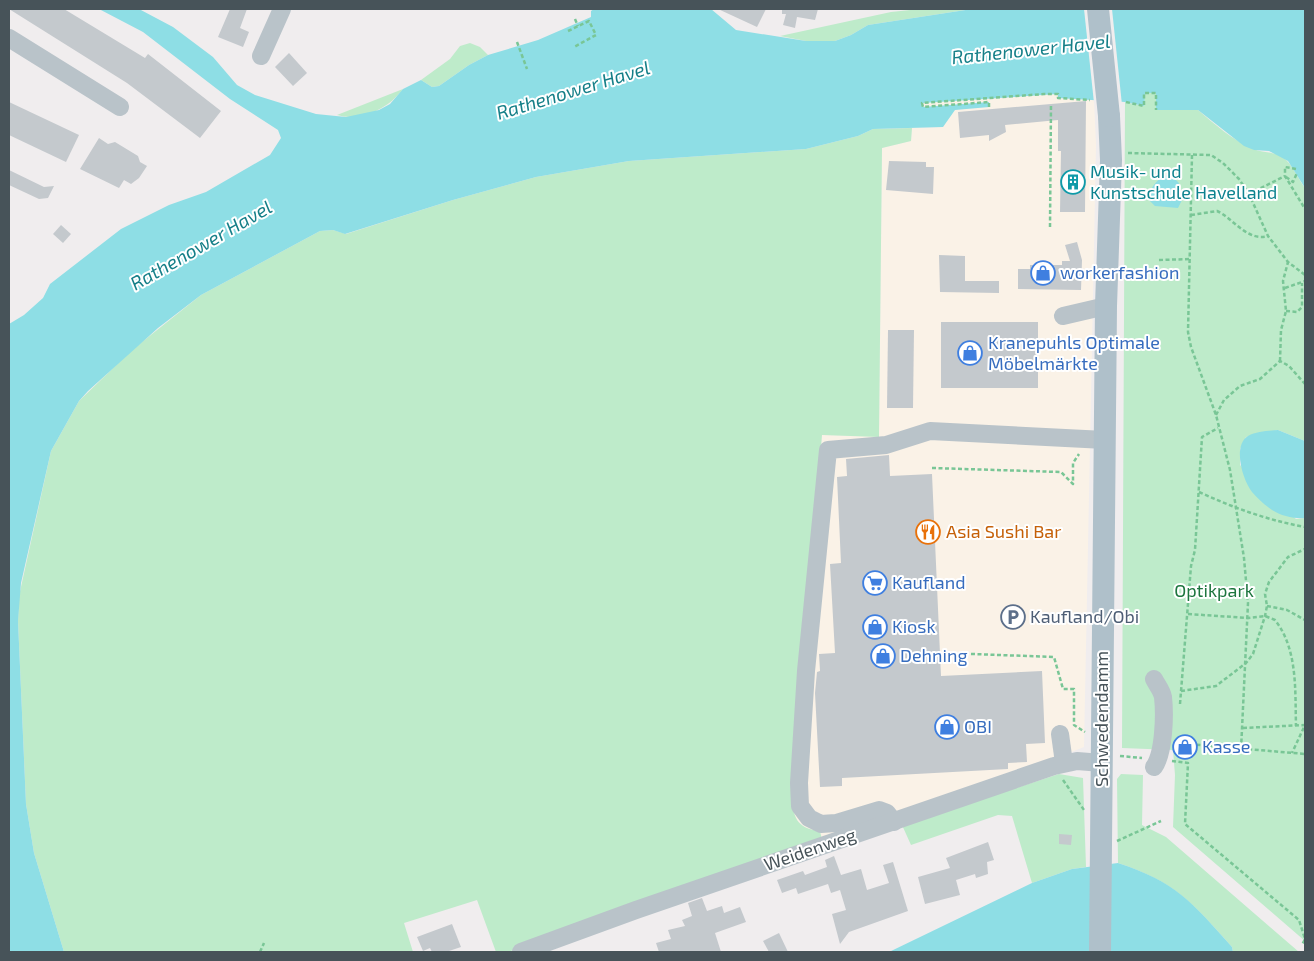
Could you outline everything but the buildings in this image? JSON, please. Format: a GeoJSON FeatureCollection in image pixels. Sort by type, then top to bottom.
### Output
{"type":"FeatureCollection","features":[{"type":"Feature","properties":{"kind":"main road","name":"Schwedendamm"},"geometry":{"type":"LineString","coordinates":[[1098,9],[1113,109],[1106,306],[1100,952]]}},
{"type":"Feature","properties":{"kind":"street"},"geometry":{"type":"LineString","coordinates":[[261,56],[282,9]]}},
{"type":"Feature","properties":{"kind":"street"},"geometry":{"type":"LineString","coordinates":[[9,38],[120,107]]}},
{"type":"Feature","properties":{"kind":"street"},"geometry":{"type":"LineString","coordinates":[[1063,316],[1106,306]]}},
{"type":"Feature","properties":{"kind":"street"},"geometry":{"type":"LineString","coordinates":[[894,822],[887,813],[879,810],[836,823],[821,824],[809,818],[800,806],[799,783],[806,671],[828,450],[886,445],[930,431],[1030,435],[1072,449],[1105,440]]}},
{"type":"Feature","properties":{"kind":"street"},"geometry":{"type":"LineString","coordinates":[[1154,679],[1163,696],[1172,740],[1154,767]]}},
{"type":"Feature","properties":{"kind":"street"},"geometry":{"type":"LineString","coordinates":[[1059,765],[1060,734]]}},
{"type":"Feature","properties":{"kind":"street","name":"Weidenweg"},"geometry":{"type":"LineString","coordinates":[[521,952],[636,910],[1059,765],[1102,763]]}},
{"type":"Feature","properties":{"kind":"path"},"geometry":{"type":"LineString","coordinates":[[576,19],[578,26]]}},
{"type":"Feature","properties":{"kind":"path"},"geometry":{"type":"LineString","coordinates":[[568,31],[589,21],[596,35],[574,46]]}},
{"type":"Feature","properties":{"kind":"path"},"geometry":{"type":"LineString","coordinates":[[517,42],[528,69]]}},
{"type":"Feature","properties":{"kind":"path"},"geometry":{"type":"LineString","coordinates":[[1113,109],[1144,106],[1144,93],[1156,93],[1156,110]]}},
{"type":"Feature","properties":{"kind":"path"},"geometry":{"type":"LineString","coordinates":[[989,107],[989,102],[922,107],[922,103],[1044,94],[1058,94],[1058,98],[1094,100]]}},
{"type":"Feature","properties":{"kind":"path"},"geometry":{"type":"LineString","coordinates":[[1050,227],[1051,104]]}},
{"type":"Feature","properties":{"kind":"path"},"geometry":{"type":"LineString","coordinates":[[1126,153],[1211,155],[1223,163],[1239,179],[1249,194],[1268,236],[1288,262],[1305,275]]}},
{"type":"Feature","properties":{"kind":"path"},"geometry":{"type":"LineString","coordinates":[[1192,155],[1188,332],[1191,347],[1216,415],[1238,510],[1244,558],[1248,618],[1241,750]]}},
{"type":"Feature","properties":{"kind":"path"},"geometry":{"type":"LineString","coordinates":[[1296,169],[1285,167],[1285,176],[1305,209]]}},
{"type":"Feature","properties":{"kind":"path"},"geometry":{"type":"LineString","coordinates":[[1285,176],[1293,182],[1298,173]]}},
{"type":"Feature","properties":{"kind":"path"},"geometry":{"type":"LineString","coordinates":[[1249,194],[1285,176]]}},
{"type":"Feature","properties":{"kind":"path"},"geometry":{"type":"LineString","coordinates":[[1191,215],[1217,210],[1254,236],[1262,238],[1268,236]]}},
{"type":"Feature","properties":{"kind":"path"},"geometry":{"type":"LineString","coordinates":[[1158,260],[1191,259]]}},
{"type":"Feature","properties":{"kind":"path"},"geometry":{"type":"LineString","coordinates":[[1216,415],[1224,400],[1240,386],[1260,379],[1280,361],[1281,330],[1286,311],[1283,281],[1288,262]]}},
{"type":"Feature","properties":{"kind":"path"},"geometry":{"type":"LineString","coordinates":[[1284,288],[1304,282],[1302,307],[1296,312],[1286,311]]}},
{"type":"Feature","properties":{"kind":"path"},"geometry":{"type":"LineString","coordinates":[[1280,361],[1289,366],[1305,384]]}},
{"type":"Feature","properties":{"kind":"path"},"geometry":{"type":"LineString","coordinates":[[1179,708],[1199,492],[1202,437],[1219,428]]}},
{"type":"Feature","properties":{"kind":"path"},"geometry":{"type":"LineString","coordinates":[[932,468],[1061,472],[1073,484],[1072,449]]}},
{"type":"Feature","properties":{"kind":"path"},"geometry":{"type":"LineString","coordinates":[[1199,492],[1238,510],[1278,522],[1305,527]]}},
{"type":"Feature","properties":{"kind":"path"},"geometry":{"type":"LineString","coordinates":[[1181,691],[1216,686],[1246,663],[1253,654],[1265,616],[1267,606],[1265,594],[1269,582],[1278,566],[1288,557],[1305,549]]}},
{"type":"Feature","properties":{"kind":"path"},"geometry":{"type":"LineString","coordinates":[[1267,606],[1287,610],[1305,620]]}},
{"type":"Feature","properties":{"kind":"path"},"geometry":{"type":"LineString","coordinates":[[1187,614],[1248,618],[1265,616],[1275,620],[1280,626],[1290,653],[1293,671],[1296,726]]}},
{"type":"Feature","properties":{"kind":"path"},"geometry":{"type":"LineString","coordinates":[[945,653],[1054,657],[1063,689],[1074,689],[1074,725],[1088,734]]}},
{"type":"Feature","properties":{"kind":"path"},"geometry":{"type":"LineString","coordinates":[[940,659],[945,662]]}},
{"type":"Feature","properties":{"kind":"path"},"geometry":{"type":"LineString","coordinates":[[1242,728],[1305,725]]}},
{"type":"Feature","properties":{"kind":"path"},"geometry":{"type":"LineString","coordinates":[[1292,753],[1305,725]]}},
{"type":"Feature","properties":{"kind":"path"},"geometry":{"type":"LineString","coordinates":[[1172,740],[1241,750],[1305,754]]}},
{"type":"Feature","properties":{"kind":"path"},"geometry":{"type":"LineString","coordinates":[[1059,765],[1087,815],[1101,816]]}},
{"type":"Feature","properties":{"kind":"path"},"geometry":{"type":"LineString","coordinates":[[1101,841],[1120,841],[1161,821]]}},
{"type":"Feature","properties":{"kind":"path"},"geometry":{"type":"LineString","coordinates":[[1185,824],[1299,920],[1305,939],[1302,946]]}},
{"type":"Feature","properties":{"kind":"path"},"geometry":{"type":"LineString","coordinates":[[260,952],[264,943]]}},
{"type":"Feature","properties":{"kind":"shaded area"},"geometry":{"type":"Polygon","coordinates":[[[1058,94],[1058,98],[1094,100],[1096,145],[1084,747],[1031,768],[822,840],[806,829],[794,817],[791,795],[822,435],[879,436],[882,148],[911,141],[912,128],[943,127],[954,110],[989,107],[989,102],[923,107],[922,103],[1058,94]]]}},
{"type":"Feature","properties":{"kind":"green space"},"geometry":{"type":"Polygon","coordinates":[[[920,9],[972,9],[868,25],[851,35],[835,41],[806,41],[780,36],[891,12],[920,9]]]}},
{"type":"Feature","properties":{"kind":"green space"},"geometry":{"type":"Polygon","coordinates":[[[470,43],[480,47],[488,55],[469,65],[439,86],[432,87],[421,80],[450,59],[460,46],[470,43]]]}},
{"type":"Feature","properties":{"kind":"green space"},"geometry":{"type":"Polygon","coordinates":[[[403,89],[390,102],[373,112],[355,117],[337,115],[403,89]]]}},
{"type":"Feature","properties":{"kind":"green space","name":"Optikpark"},"geometry":{"type":"Polygon","coordinates":[[[1144,93],[1156,93],[1156,110],[1198,110],[1238,141],[1257,151],[1271,153],[1284,158],[1305,188],[1305,441],[1278,430],[1246,437],[1240,449],[1240,465],[1296,519],[1305,518],[1305,941],[1173,827],[1175,775],[1173,750],[1122,748],[1125,102],[1144,106],[1144,93]]]}},
{"type":"Feature","properties":{"kind":"green space"},"geometry":{"type":"Polygon","coordinates":[[[912,128],[911,141],[882,148],[879,437],[822,435],[791,795],[797,820],[805,827],[820,831],[822,840],[508,952],[496,952],[477,900],[404,923],[413,952],[64,952],[34,853],[26,804],[18,621],[19,596],[51,451],[79,401],[132,350],[201,295],[320,231],[333,230],[346,234],[453,200],[536,177],[629,161],[806,149],[858,136],[873,129],[912,128]]]}},
{"type":"Feature","properties":{"kind":"green space"},"geometry":{"type":"Polygon","coordinates":[[[1059,774],[1083,778],[1086,867],[1072,869],[1032,883],[1012,816],[998,815],[911,845],[902,825],[1059,774]]]}},
{"type":"Feature","properties":{"kind":"green space"},"geometry":{"type":"Polygon","coordinates":[[[1121,774],[1143,775],[1142,825],[1166,837],[1299,952],[1233,952],[1232,947],[1218,931],[1181,895],[1154,878],[1118,863],[1117,779],[1121,774]]]}},
{"type":"Feature","properties":{"kind":"water","name":"Rathenower Havel"},"geometry":{"type":"Polygon","coordinates":[[[99,9],[139,9],[173,27],[213,57],[237,85],[255,95],[316,114],[346,117],[379,110],[390,104],[403,89],[421,80],[432,87],[439,86],[469,65],[488,55],[538,40],[591,17],[591,11],[594,9],[711,9],[736,30],[806,41],[835,41],[851,35],[868,25],[972,9],[1305,9],[1305,188],[1288,161],[1269,151],[1254,150],[1244,146],[1198,110],[1156,110],[1156,93],[1145,93],[1144,106],[1125,102],[1058,98],[1058,94],[923,103],[923,107],[989,102],[989,107],[955,110],[943,127],[873,129],[858,136],[806,149],[629,161],[536,177],[453,200],[345,234],[333,230],[320,231],[201,295],[158,328],[88,391],[79,401],[51,451],[21,583],[18,621],[26,804],[34,853],[64,952],[9,952],[9,324],[24,315],[43,298],[50,284],[121,229],[169,205],[206,192],[270,155],[281,138],[278,130],[230,99],[143,32],[99,9]]]}},
{"type":"Feature","properties":{"kind":"water"},"geometry":{"type":"Polygon","coordinates":[[[1170,174],[1179,183],[1178,188],[1184,196],[1178,208],[1155,206],[1149,200],[1152,187],[1162,177],[1170,174]]]}},
{"type":"Feature","properties":{"kind":"water"},"geometry":{"type":"Polygon","coordinates":[[[1278,430],[1305,441],[1305,518],[1276,512],[1252,492],[1245,480],[1240,455],[1243,441],[1255,433],[1278,430]]]}},
{"type":"Feature","properties":{"kind":"water"},"geometry":{"type":"Polygon","coordinates":[[[1118,863],[1155,878],[1182,895],[1218,931],[1232,947],[1233,952],[889,952],[1032,883],[1072,869],[1118,863]]]}},
{"type":"Feature","properties":{"kind":"pier"},"geometry":{"type":"Polygon","coordinates":[[[1084,9],[1112,9],[1122,105],[1094,103],[1084,9]]]}},
{"type":"Feature","properties":{"kind":"place","name":"Musik- und Kunstschule Havelland"},"geometry":{"type":"Point","coordinates":[1073,182]}},
{"type":"Feature","properties":{"kind":"place","name":"workerfashion"},"geometry":{"type":"Point","coordinates":[1043,273]}},
{"type":"Feature","properties":{"kind":"place","name":"Kranepuhls Optimale Möbelmärkte"},"geometry":{"type":"Point","coordinates":[970,353]}},
{"type":"Feature","properties":{"kind":"place","name":"Asia Sushi Bar"},"geometry":{"type":"Point","coordinates":[928,532]}},
{"type":"Feature","properties":{"kind":"place","name":"Kaufland"},"geometry":{"type":"Point","coordinates":[875,583]}},
{"type":"Feature","properties":{"kind":"place","name":"Kaufland/Obi"},"geometry":{"type":"Point","coordinates":[1013,617]}},
{"type":"Feature","properties":{"kind":"place","name":"Kiosk"},"geometry":{"type":"Point","coordinates":[875,627]}},
{"type":"Feature","properties":{"kind":"place","name":"Dehning"},"geometry":{"type":"Point","coordinates":[883,656]}},
{"type":"Feature","properties":{"kind":"place","name":"OBI"},"geometry":{"type":"Point","coordinates":[947,727]}},
{"type":"Feature","properties":{"kind":"place","name":"Kasse"},"geometry":{"type":"Point","coordinates":[1185,747]}}]}
